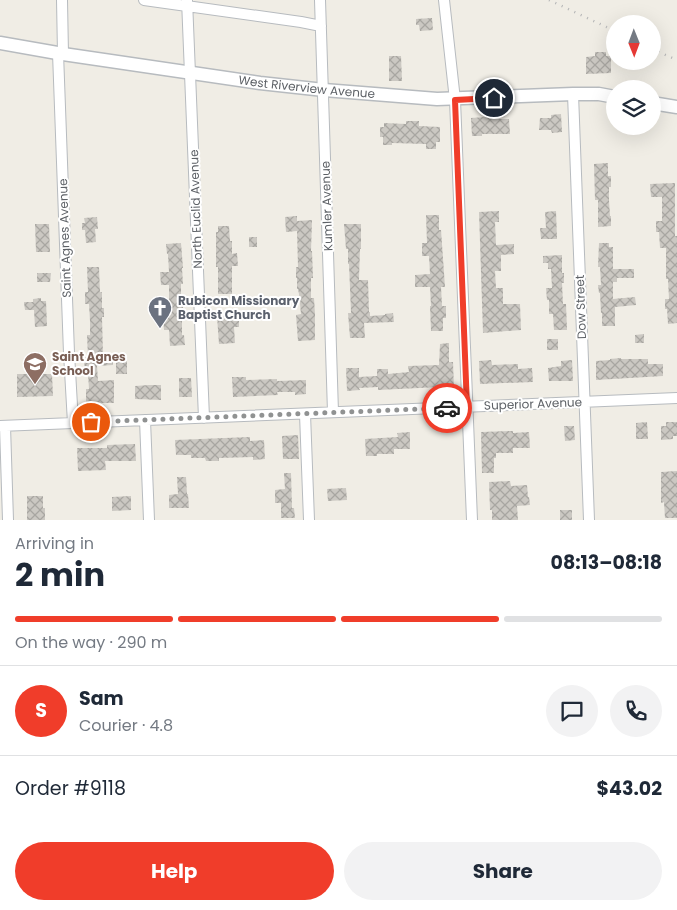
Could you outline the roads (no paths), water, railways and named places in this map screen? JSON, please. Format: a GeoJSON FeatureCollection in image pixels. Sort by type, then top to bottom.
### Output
{"type":"FeatureCollection","features":[{"type":"Feature","properties":{"kind":"street","name":"Saint Agnes Avenue"},"geometry":{"type":"LineString","coordinates":[[62,0],[61,53],[69,353],[73,423]]}},
{"type":"Feature","properties":{"kind":"street"},"geometry":{"type":"LineString","coordinates":[[144,0],[188,3],[322,26]]}},
{"type":"Feature","properties":{"kind":"street","name":"Kumler Avenue"},"geometry":{"type":"LineString","coordinates":[[320,0],[334,412]]}},
{"type":"Feature","properties":{"kind":"street"},"geometry":{"type":"LineString","coordinates":[[444,0],[455,100],[472,520]]}},
{"type":"Feature","properties":{"kind":"street","name":"North Euclid Avenue"},"geometry":{"type":"LineString","coordinates":[[188,3],[204,418]]}},
{"type":"Feature","properties":{"kind":"street","name":"West Riverview Avenue"},"geometry":{"type":"LineString","coordinates":[[0,43],[260,83],[437,100],[573,94],[606,95]]}},
{"type":"Feature","properties":{"kind":"street","name":"Dow Street"},"geometry":{"type":"LineString","coordinates":[[573,94],[589,520]]}},
{"type":"Feature","properties":{"kind":"street"},"geometry":{"type":"LineString","coordinates":[[661,104],[677,107]]}},
{"type":"Feature","properties":{"kind":"street","name":"Superior Avenue"},"geometry":{"type":"LineString","coordinates":[[3,426],[677,398]]}},
{"type":"Feature","properties":{"kind":"street"},"geometry":{"type":"LineString","coordinates":[[305,414],[309,520]]}},
{"type":"Feature","properties":{"kind":"street"},"geometry":{"type":"LineString","coordinates":[[145,420],[149,520]]}},
{"type":"Feature","properties":{"kind":"street"},"geometry":{"type":"LineString","coordinates":[[3,426],[8,520]]}},
{"type":"Feature","properties":{"kind":"railway"},"geometry":{"type":"LineString","coordinates":[[549,0],[606,27]]}},
{"type":"Feature","properties":{"kind":"railway"},"geometry":{"type":"LineString","coordinates":[[661,53],[677,60]]}},
{"type":"Feature","properties":{"kind":"place","name":"Rubicon Missionary Baptist Church"},"geometry":{"type":"Point","coordinates":[160,329]}},
{"type":"Feature","properties":{"kind":"place","name":"Saint Agnes School"},"geometry":{"type":"Point","coordinates":[35,385]}}]}
